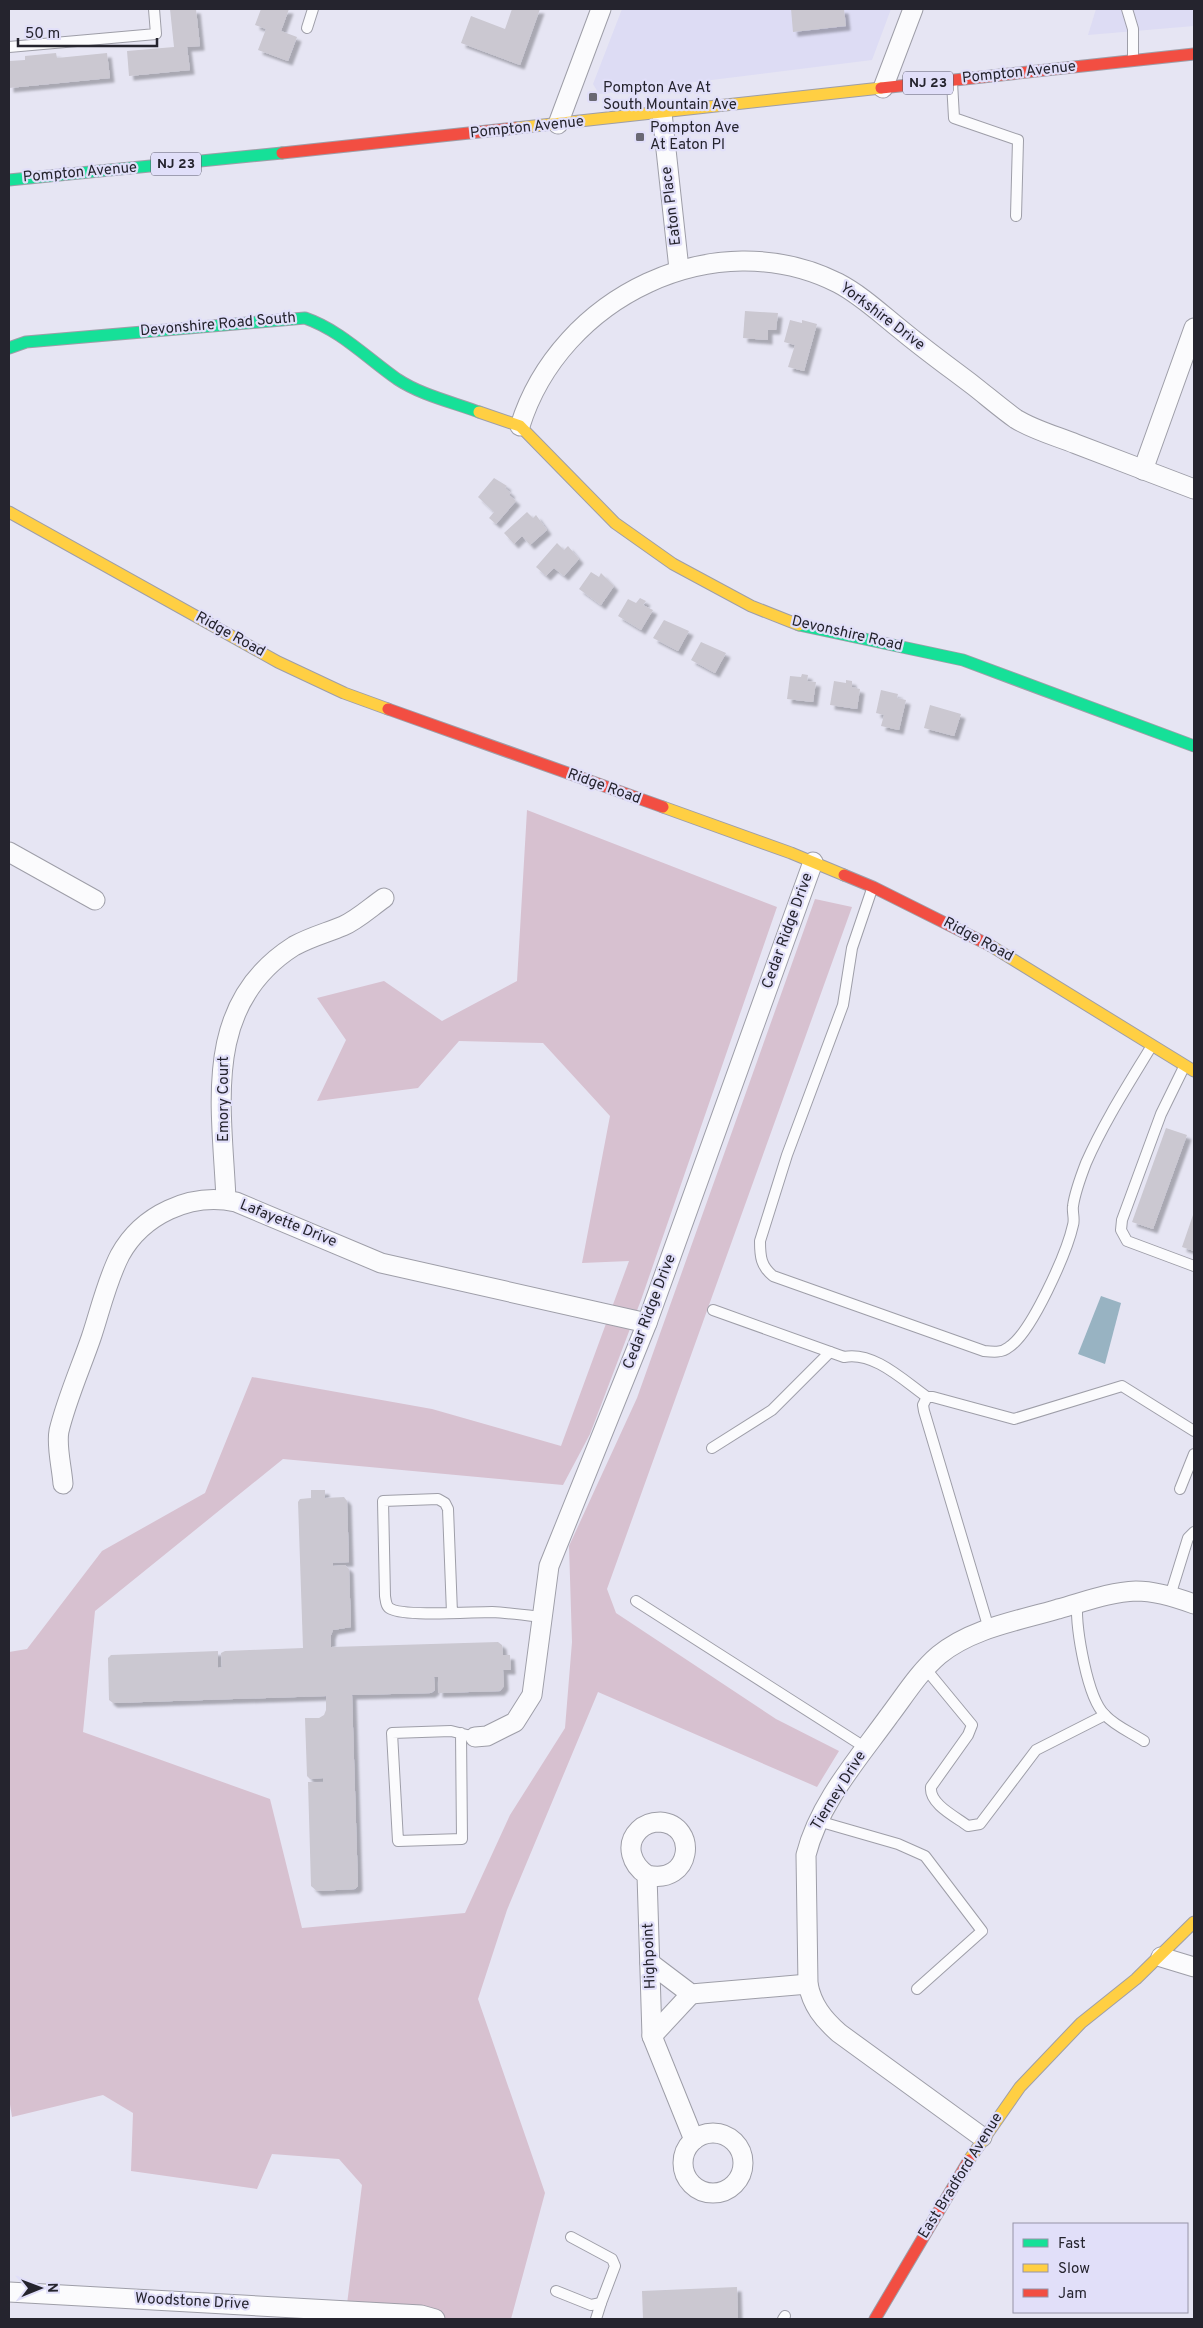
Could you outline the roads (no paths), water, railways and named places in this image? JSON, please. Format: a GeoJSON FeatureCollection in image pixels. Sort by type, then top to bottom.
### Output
{"type":"FeatureCollection","features":[{"type":"Feature","properties":{"kind":"main road","name":"Pompton Avenue"},"geometry":{"type":"LineString","coordinates":[[9,180],[662,113],[1194,54]]}},
{"type":"Feature","properties":{"kind":"main road","name":"Devonshire Road South"},"geometry":{"type":"LineString","coordinates":[[9,348],[26,342],[305,318],[332,329],[382,369],[410,386],[520,426]]}},
{"type":"Feature","properties":{"kind":"main road","name":"Devonshire Road"},"geometry":{"type":"LineString","coordinates":[[520,426],[615,523],[673,564],[751,606],[791,623],[963,660],[1194,746]]}},
{"type":"Feature","properties":{"kind":"main road","name":"Ridge Road"},"geometry":{"type":"LineString","coordinates":[[9,512],[278,662],[344,693],[813,862],[873,887],[992,946],[1189,1068]]}},
{"type":"Feature","properties":{"kind":"main road","name":"East Bradford Avenue"},"geometry":{"type":"LineString","coordinates":[[875,2319],[982,2137],[1020,2087],[1081,2023],[1161,1957],[1194,1922]]}},
{"type":"Feature","properties":{"kind":"street"},"geometry":{"type":"LineString","coordinates":[[558,124],[602,9]]}},
{"type":"Feature","properties":{"kind":"street"},"geometry":{"type":"LineString","coordinates":[[883,88],[913,9]]}},
{"type":"Feature","properties":{"kind":"street","name":"Eaton Place"},"geometry":{"type":"LineString","coordinates":[[662,113],[679,269]]}},
{"type":"Feature","properties":{"kind":"street","name":"Yorkshire Drive"},"geometry":{"type":"LineString","coordinates":[[520,426],[526,406],[536,387],[561,351],[575,334],[613,302],[649,282],[679,269],[700,264],[742,260],[785,264],[821,275],[854,292],[1017,419],[1194,489]]}},
{"type":"Feature","properties":{"kind":"street"},"geometry":{"type":"LineString","coordinates":[[1143,470],[1194,328]]}},
{"type":"Feature","properties":{"kind":"street"},"geometry":{"type":"LineString","coordinates":[[9,852],[94,900]]}},
{"type":"Feature","properties":{"kind":"street","name":"Cedar Ridge Drive"},"geometry":{"type":"LineString","coordinates":[[468,1735],[487,1736],[515,1722],[532,1695],[549,1566],[647,1323],[813,862]]}},
{"type":"Feature","properties":{"kind":"street","name":"Emory Court"},"geometry":{"type":"LineString","coordinates":[[226,1200],[221,1073],[227,1035],[243,999],[265,970],[294,947],[327,931],[344,926],[384,898]]}},
{"type":"Feature","properties":{"kind":"street","name":"Lafayette Drive"},"geometry":{"type":"LineString","coordinates":[[63,1484],[59,1432],[120,1256],[138,1231],[163,1212],[191,1202],[226,1200],[250,1206],[381,1262],[647,1323]]}},
{"type":"Feature","properties":{"kind":"street","name":"Tierney Drive"},"geometry":{"type":"LineString","coordinates":[[982,2137],[828,2024],[814,2004],[808,1984],[806,1855],[818,1821],[866,1748],[925,1668],[955,1644],[989,1629],[1124,1592],[1147,1592],[1170,1596],[1194,1604]]}},
{"type":"Feature","properties":{"kind":"street","name":"Highpoint"},"geometry":{"type":"LineString","coordinates":[[647,1875],[652,2036],[694,2140]]}},
{"type":"Feature","properties":{"kind":"street"},"geometry":{"type":"LineString","coordinates":[[1161,1957],[1194,1967]]}},
{"type":"Feature","properties":{"kind":"street"},"geometry":{"type":"LineString","coordinates":[[650,1963],[691,1994],[808,1984]]}},
{"type":"Feature","properties":{"kind":"street"},"geometry":{"type":"LineString","coordinates":[[652,2036],[691,1994]]}},
{"type":"Feature","properties":{"kind":"street","name":"Woodstone Drive"},"geometry":{"type":"LineString","coordinates":[[9,2292],[421,2315],[435,2319]]}},
{"type":"Feature","properties":{"kind":"lane"},"geometry":{"type":"LineString","coordinates":[[9,47],[156,34],[154,9]]}},
{"type":"Feature","properties":{"kind":"lane"},"geometry":{"type":"LineString","coordinates":[[307,28],[313,9]]}},
{"type":"Feature","properties":{"kind":"lane"},"geometry":{"type":"LineString","coordinates":[[1127,9],[1133,29],[1133,60]]}},
{"type":"Feature","properties":{"kind":"lane"},"geometry":{"type":"LineString","coordinates":[[952,81],[954,118],[1018,140],[1016,216]]}},
{"type":"Feature","properties":{"kind":"lane"},"geometry":{"type":"LineString","coordinates":[[873,887],[852,948],[843,1005],[787,1155],[760,1241],[760,1256],[764,1269],[773,1276],[984,1351],[995,1352],[1008,1349],[1029,1326],[1048,1286],[1056,1276],[1074,1223],[1072,1208],[1086,1164],[1108,1117],[1151,1046]]}},
{"type":"Feature","properties":{"kind":"lane"},"geometry":{"type":"LineString","coordinates":[[1189,1068],[1160,1114],[1122,1220],[1121,1230],[1127,1241],[1194,1266]]}},
{"type":"Feature","properties":{"kind":"lane"},"geometry":{"type":"LineString","coordinates":[[713,1310],[844,1357],[863,1356],[890,1371],[926,1397],[933,1397],[1014,1419],[1122,1386],[1194,1430]]}},
{"type":"Feature","properties":{"kind":"lane"},"geometry":{"type":"LineString","coordinates":[[712,1448],[772,1410],[830,1352]]}},
{"type":"Feature","properties":{"kind":"lane"},"geometry":{"type":"LineString","coordinates":[[926,1397],[924,1400],[924,1411],[989,1629]]}},
{"type":"Feature","properties":{"kind":"lane"},"geometry":{"type":"LineString","coordinates":[[1180,1490],[1194,1454]]}},
{"type":"Feature","properties":{"kind":"lane"},"geometry":{"type":"LineString","coordinates":[[452,1613],[448,1509],[445,1503],[438,1499],[383,1501],[386,1605],[389,1608],[403,1612],[452,1613],[492,1612],[542,1617]]}},
{"type":"Feature","properties":{"kind":"lane"},"geometry":{"type":"LineString","coordinates":[[1170,1596],[1188,1538],[1194,1532]]}},
{"type":"Feature","properties":{"kind":"lane"},"geometry":{"type":"LineString","coordinates":[[636,1601],[866,1748]]}},
{"type":"Feature","properties":{"kind":"lane"},"geometry":{"type":"LineString","coordinates":[[1077,1604],[1076,1620],[1092,1694],[1105,1715],[1144,1741]]}},
{"type":"Feature","properties":{"kind":"lane"},"geometry":{"type":"LineString","coordinates":[[925,1668],[972,1725],[968,1735],[931,1787],[930,1792],[936,1802],[968,1826],[980,1824],[1036,1750],[1105,1715]]}},
{"type":"Feature","properties":{"kind":"lane"},"geometry":{"type":"LineString","coordinates":[[452,1731],[468,1735],[462,1839],[398,1841],[392,1733],[452,1731]]}},
{"type":"Feature","properties":{"kind":"lane"},"geometry":{"type":"LineString","coordinates":[[818,1821],[898,1844],[925,1856],[982,1931],[917,1988]]}},
{"type":"Feature","properties":{"kind":"lane"},"geometry":{"type":"LineString","coordinates":[[570,2237],[612,2259],[615,2266],[600,2303],[596,2319]]}},
{"type":"Feature","properties":{"kind":"lane"},"geometry":{"type":"LineString","coordinates":[[556,2292],[591,2305],[600,2303]]}},
{"type":"Feature","properties":{"kind":"place","name":"Pompton Ave At South Mountain Ave"},"geometry":{"type":"Point","coordinates":[593,97]}},
{"type":"Feature","properties":{"kind":"place","name":"Pompton Ave At Eaton Pl"},"geometry":{"type":"Point","coordinates":[640,137]}}]}
